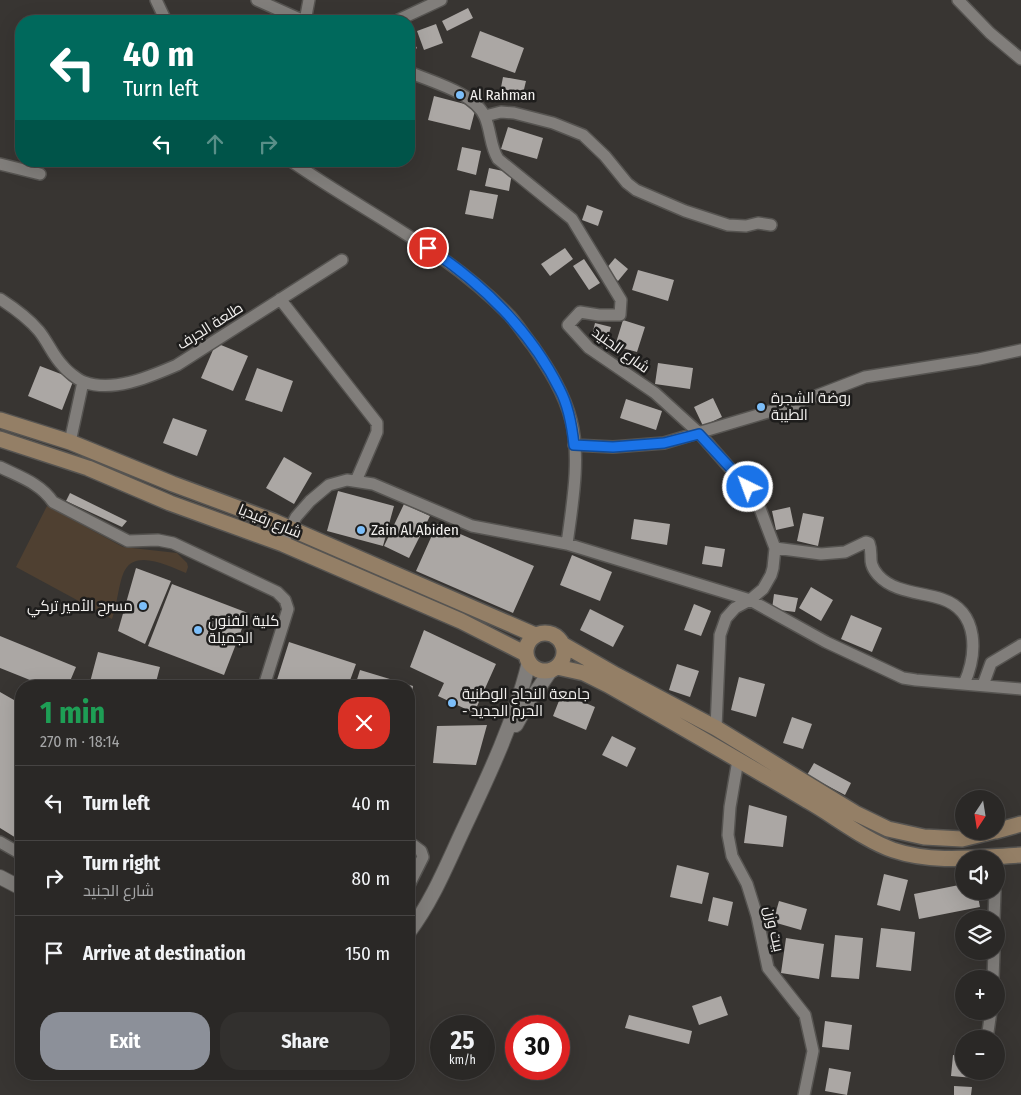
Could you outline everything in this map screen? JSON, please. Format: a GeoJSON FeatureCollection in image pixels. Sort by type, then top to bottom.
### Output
{"type":"FeatureCollection","features":[{"type":"Feature","properties":{"kind":"main road","name":"شارع رفيديا"},"geometry":{"type":"LineString","coordinates":[[0,420],[70,442],[173,484],[290,528],[535,635]]}},
{"type":"Feature","properties":{"kind":"main road","name":"شارع رفيديا"},"geometry":{"type":"LineString","coordinates":[[0,439],[88,468],[170,503],[282,544],[462,621],[527,658]]}},
{"type":"Feature","properties":{"kind":"main road"},"geometry":{"type":"LineString","coordinates":[[955,859],[923,857],[892,850],[863,835],[608,685],[584,673],[554,668],[539,670],[527,658],[527,644],[535,635],[547,633],[553,635],[562,644],[716,728],[856,812],[888,829],[924,838],[962,839],[1009,828]]}},
{"type":"Feature","properties":{"kind":"main road"},"geometry":{"type":"LineString","coordinates":[[554,668],[563,656],[562,644]]}},
{"type":"Feature","properties":{"kind":"main road"},"geometry":{"type":"LineString","coordinates":[[1005,856],[1021,855]]}},
{"type":"Feature","properties":{"kind":"street"},"geometry":{"type":"LineString","coordinates":[[156,0],[163,15]]}},
{"type":"Feature","properties":{"kind":"street"},"geometry":{"type":"LineString","coordinates":[[257,0],[291,15]]}},
{"type":"Feature","properties":{"kind":"street"},"geometry":{"type":"LineString","coordinates":[[305,15],[309,0]]}},
{"type":"Feature","properties":{"kind":"street"},"geometry":{"type":"LineString","coordinates":[[409,15],[441,0]]}},
{"type":"Feature","properties":{"kind":"street"},"geometry":{"type":"LineString","coordinates":[[958,0],[990,33],[1021,59]]}},
{"type":"Feature","properties":{"kind":"street","name":"شارع الجنيد"},"geometry":{"type":"LineString","coordinates":[[415,75],[471,99],[485,116],[494,152],[498,159],[572,219],[621,300],[620,316],[580,312],[568,325],[589,348],[655,393],[699,434],[756,498],[775,548],[774,568],[763,589],[750,600],[730,612],[722,624],[720,630],[716,728]]}},
{"type":"Feature","properties":{"kind":"street"},"geometry":{"type":"LineString","coordinates":[[485,116],[501,112],[514,113],[554,123],[583,135],[605,156],[627,183],[636,190],[685,211],[728,224],[746,226],[758,223],[771,225]]}},
{"type":"Feature","properties":{"kind":"street"},"geometry":{"type":"LineString","coordinates":[[0,164],[40,174]]}},
{"type":"Feature","properties":{"kind":"street"},"geometry":{"type":"LineString","coordinates":[[300,167],[328,187],[384,220],[442,258],[484,291],[511,317],[541,357],[561,390],[571,421],[574,445],[573,493],[567,544]]}},
{"type":"Feature","properties":{"kind":"street","name":"طلعة الجرف"},"geometry":{"type":"LineString","coordinates":[[83,382],[101,385],[118,384],[150,377],[177,365],[342,260]]}},
{"type":"Feature","properties":{"kind":"street"},"geometry":{"type":"LineString","coordinates":[[0,299],[16,309],[39,331],[62,366],[83,382],[70,442]]}},
{"type":"Feature","properties":{"kind":"street"},"geometry":{"type":"LineString","coordinates":[[280,299],[377,423],[377,432],[356,481]]}},
{"type":"Feature","properties":{"kind":"street"},"geometry":{"type":"LineString","coordinates":[[574,445],[613,447],[664,443],[795,404],[865,377],[979,359],[1021,350]]}},
{"type":"Feature","properties":{"kind":"street"},"geometry":{"type":"LineString","coordinates":[[0,467],[39,487],[46,492],[53,502],[128,541],[158,540],[174,542],[278,592],[285,600],[288,609],[266,680]]}},
{"type":"Feature","properties":{"kind":"street"},"geometry":{"type":"LineString","coordinates":[[282,544],[296,517],[310,501],[329,485],[347,480],[373,484],[472,526],[567,544],[750,600],[826,642],[903,678],[1021,689]]}},
{"type":"Feature","properties":{"kind":"street"},"geometry":{"type":"LineString","coordinates":[[775,548],[821,554],[845,552],[866,542],[869,544],[871,562],[875,571],[882,579],[912,593],[948,601],[965,618],[973,636],[974,651],[971,667],[964,684]]}},
{"type":"Feature","properties":{"kind":"street"},"geometry":{"type":"LineString","coordinates":[[983,685],[991,663],[1021,645]]}},
{"type":"Feature","properties":{"kind":"street"},"geometry":{"type":"LineString","coordinates":[[415,923],[432,898],[487,778],[522,691],[527,658]]}},
{"type":"Feature","properties":{"kind":"street"},"geometry":{"type":"LineString","coordinates":[[487,778],[528,705],[554,668]]}},
{"type":"Feature","properties":{"kind":"street","name":"بيت وزن"},"geometry":{"type":"LineString","coordinates":[[738,760],[730,807],[728,836],[732,856],[747,884],[757,916],[768,968],[804,1015],[813,1052],[804,1095]]}},
{"type":"Feature","properties":{"kind":"street"},"geometry":{"type":"LineString","coordinates":[[0,842],[15,851]]}},
{"type":"Feature","properties":{"kind":"street"},"geometry":{"type":"LineString","coordinates":[[415,846],[421,851],[423,857],[415,873]]}},
{"type":"Feature","properties":{"kind":"street"},"geometry":{"type":"LineString","coordinates":[[0,877],[15,885]]}},
{"type":"Feature","properties":{"kind":"shaded area"},"geometry":{"type":"Polygon","coordinates":[[[47,506],[123,547],[177,553],[187,563],[186,573],[154,561],[137,561],[130,564],[123,574],[112,619],[16,567],[47,506]]]}},
{"type":"Feature","properties":{"kind":"building"},"geometry":{"type":"Polygon","coordinates":[[[468,8],[473,18],[447,31],[442,21],[468,8]]]}},
{"type":"Feature","properties":{"kind":"building"},"geometry":{"type":"Polygon","coordinates":[[[436,24],[443,43],[424,50],[417,31],[436,24]]]}},
{"type":"Feature","properties":{"kind":"building"},"geometry":{"type":"Polygon","coordinates":[[[480,31],[524,48],[515,73],[471,57],[480,31]]]}},
{"type":"Feature","properties":{"kind":"building"},"geometry":{"type":"Polygon","coordinates":[[[503,77],[526,81],[521,102],[499,98],[503,77]]]}},
{"type":"Feature","properties":{"kind":"building"},"geometry":{"type":"Polygon","coordinates":[[[434,96],[476,107],[470,130],[428,120],[434,96]]]}},
{"type":"Feature","properties":{"kind":"building"},"geometry":{"type":"Polygon","coordinates":[[[508,127],[543,138],[537,159],[501,149],[508,127]]]}},
{"type":"Feature","properties":{"kind":"building"},"geometry":{"type":"Polygon","coordinates":[[[462,147],[481,151],[476,175],[457,170],[462,147]]]}},
{"type":"Feature","properties":{"kind":"building"},"geometry":{"type":"Polygon","coordinates":[[[489,168],[512,173],[509,191],[485,186],[489,168]]]}},
{"type":"Feature","properties":{"kind":"building"},"geometry":{"type":"Polygon","coordinates":[[[470,190],[498,195],[493,219],[465,214],[470,190]]]}},
{"type":"Feature","properties":{"kind":"building"},"geometry":{"type":"Polygon","coordinates":[[[587,205],[603,211],[598,226],[582,220],[587,205]]]}},
{"type":"Feature","properties":{"kind":"building"},"geometry":{"type":"Polygon","coordinates":[[[565,248],[573,259],[550,276],[541,264],[565,248]]]}},
{"type":"Feature","properties":{"kind":"building"},"geometry":{"type":"Polygon","coordinates":[[[615,258],[628,269],[618,281],[605,270],[615,258]]]}},
{"type":"Feature","properties":{"kind":"building"},"geometry":{"type":"Polygon","coordinates":[[[584,259],[600,283],[589,290],[573,266],[584,259]]]}},
{"type":"Feature","properties":{"kind":"building"},"geometry":{"type":"Polygon","coordinates":[[[638,270],[674,280],[668,301],[632,290],[638,270]]]}},
{"type":"Feature","properties":{"kind":"building"},"geometry":{"type":"Polygon","coordinates":[[[623,320],[645,327],[637,352],[615,346],[623,320]]]}},
{"type":"Feature","properties":{"kind":"building"},"geometry":{"type":"Polygon","coordinates":[[[595,323],[611,327],[607,339],[592,335],[595,323]]]}},
{"type":"Feature","properties":{"kind":"building"},"geometry":{"type":"Polygon","coordinates":[[[216,343],[248,356],[233,391],[201,378],[216,343]]]}},
{"type":"Feature","properties":{"kind":"building"},"geometry":{"type":"Polygon","coordinates":[[[658,363],[693,368],[690,389],[655,384],[658,363]]]}},
{"type":"Feature","properties":{"kind":"building"},"geometry":{"type":"Polygon","coordinates":[[[40,366],[74,379],[62,410],[28,396],[40,366]]]}},
{"type":"Feature","properties":{"kind":"building"},"geometry":{"type":"Polygon","coordinates":[[[257,368],[293,381],[282,412],[245,400],[257,368]]]}},
{"type":"Feature","properties":{"kind":"building"},"geometry":{"type":"Polygon","coordinates":[[[713,398],[722,417],[703,426],[694,407],[713,398]]]}},
{"type":"Feature","properties":{"kind":"building"},"geometry":{"type":"Polygon","coordinates":[[[626,399],[662,411],[656,430],[620,418],[626,399]]]}},
{"type":"Feature","properties":{"kind":"building"},"geometry":{"type":"Polygon","coordinates":[[[173,418],[207,430],[197,456],[163,443],[173,418]]]}},
{"type":"Feature","properties":{"kind":"building"},"geometry":{"type":"Polygon","coordinates":[[[284,457],[312,473],[294,504],[266,488],[284,457]]]}},
{"type":"Feature","properties":{"kind":"building"},"geometry":{"type":"Polygon","coordinates":[[[338,491],[394,506],[383,546],[327,531],[338,491]]]}},
{"type":"Feature","properties":{"kind":"building"},"geometry":{"type":"Polygon","coordinates":[[[70,493],[127,521],[122,527],[66,501],[70,493]]]}},
{"type":"Feature","properties":{"kind":"building"},"geometry":{"type":"Polygon","coordinates":[[[404,504],[430,516],[409,558],[384,546],[404,504]]]}},
{"type":"Feature","properties":{"kind":"building"},"geometry":{"type":"Polygon","coordinates":[[[790,507],[794,526],[776,530],[772,511],[790,507]]]}},
{"type":"Feature","properties":{"kind":"building"},"geometry":{"type":"Polygon","coordinates":[[[803,513],[824,517],[818,546],[797,541],[803,513]]]}},
{"type":"Feature","properties":{"kind":"building"},"geometry":{"type":"Polygon","coordinates":[[[634,519],[670,524],[667,545],[631,539],[634,519]]]}},
{"type":"Feature","properties":{"kind":"building"},"geometry":{"type":"Polygon","coordinates":[[[437,524],[534,566],[513,613],[416,571],[437,524]]]}},
{"type":"Feature","properties":{"kind":"building"},"geometry":{"type":"Polygon","coordinates":[[[705,546],[725,549],[722,567],[702,564],[705,546]]]}},
{"type":"Feature","properties":{"kind":"building"},"geometry":{"type":"Polygon","coordinates":[[[572,555],[612,572],[600,601],[560,585],[572,555]]]}},
{"type":"Feature","properties":{"kind":"building","name":"مسرح الأمير تركي"},"geometry":{"type":"Polygon","coordinates":[[[136,568],[171,581],[145,644],[118,631],[136,568]]]}},
{"type":"Feature","properties":{"kind":"building","name":"كلية الفنون الجميلة"},"geometry":{"type":"Polygon","coordinates":[[[172,584],[248,613],[224,675],[148,646],[172,584]]]}},
{"type":"Feature","properties":{"kind":"building"},"geometry":{"type":"Polygon","coordinates":[[[811,587],[833,600],[821,621],[799,608],[811,587]]]}},
{"type":"Feature","properties":{"kind":"building"},"geometry":{"type":"Polygon","coordinates":[[[774,594],[798,598],[795,612],[772,609],[774,594]]]}},
{"type":"Feature","properties":{"kind":"building"},"geometry":{"type":"Polygon","coordinates":[[[694,604],[711,611],[701,636],[684,630],[694,604]]]}},
{"type":"Feature","properties":{"kind":"building"},"geometry":{"type":"Polygon","coordinates":[[[590,609],[624,626],[613,647],[580,630],[590,609]]]}},
{"type":"Feature","properties":{"kind":"building"},"geometry":{"type":"Polygon","coordinates":[[[851,615],[882,628],[872,652],[841,639],[851,615]]]}},
{"type":"Feature","properties":{"kind":"building"},"geometry":{"type":"Polygon","coordinates":[[[424,630],[496,664],[474,713],[438,696],[444,683],[410,667],[424,630]]]}},
{"type":"Feature","properties":{"kind":"building"},"geometry":{"type":"Polygon","coordinates":[[[0,636],[76,667],[71,680],[30,680],[0,668],[0,636]]]}},
{"type":"Feature","properties":{"kind":"building"},"geometry":{"type":"Polygon","coordinates":[[[289,642],[356,664],[350,680],[277,680],[289,642]]]}},
{"type":"Feature","properties":{"kind":"building"},"geometry":{"type":"Polygon","coordinates":[[[98,652],[160,667],[157,680],[91,680],[98,652]]]}},
{"type":"Feature","properties":{"kind":"building"},"geometry":{"type":"Polygon","coordinates":[[[677,664],[699,671],[690,697],[669,690],[677,664]]]}},
{"type":"Feature","properties":{"kind":"building"},"geometry":{"type":"Polygon","coordinates":[[[360,670],[393,680],[357,680],[360,670]]]}},
{"type":"Feature","properties":{"kind":"building"},"geometry":{"type":"Polygon","coordinates":[[[739,677],[765,684],[756,717],[731,710],[739,677]]]}},
{"type":"Feature","properties":{"kind":"building"},"geometry":{"type":"Polygon","coordinates":[[[0,692],[15,701],[15,837],[0,828],[0,692]]]}},
{"type":"Feature","properties":{"kind":"building"},"geometry":{"type":"Polygon","coordinates":[[[562,693],[595,707],[586,730],[553,716],[562,693]]]}},
{"type":"Feature","properties":{"kind":"building"},"geometry":{"type":"Polygon","coordinates":[[[792,717],[812,724],[803,749],[783,743],[792,717]]]}},
{"type":"Feature","properties":{"kind":"building"},"geometry":{"type":"Polygon","coordinates":[[[487,725],[476,765],[433,763],[437,726],[487,725]]]}},
{"type":"Feature","properties":{"kind":"building"},"geometry":{"type":"Polygon","coordinates":[[[612,736],[636,748],[627,767],[602,755],[612,736]]]}},
{"type":"Feature","properties":{"kind":"building"},"geometry":{"type":"Polygon","coordinates":[[[814,763],[851,783],[845,795],[807,775],[814,763]]]}},
{"type":"Feature","properties":{"kind":"building"},"geometry":{"type":"Polygon","coordinates":[[[749,805],[787,816],[783,847],[744,843],[749,805]]]}},
{"type":"Feature","properties":{"kind":"building"},"geometry":{"type":"Polygon","coordinates":[[[677,865],[709,873],[702,904],[670,897],[677,865]]]}},
{"type":"Feature","properties":{"kind":"building"},"geometry":{"type":"Polygon","coordinates":[[[884,874],[908,880],[900,911],[877,905],[884,874]]]}},
{"type":"Feature","properties":{"kind":"building"},"geometry":{"type":"Polygon","coordinates":[[[955,886],[955,900],[979,900],[980,907],[955,910],[955,912],[919,919],[914,894],[955,886]]]}},
{"type":"Feature","properties":{"kind":"building"},"geometry":{"type":"Polygon","coordinates":[[[713,897],[733,902],[728,926],[708,921],[713,897]]]}},
{"type":"Feature","properties":{"kind":"building"},"geometry":{"type":"Polygon","coordinates":[[[779,901],[807,909],[801,930],[773,922],[779,901]]]}},
{"type":"Feature","properties":{"kind":"building"},"geometry":{"type":"Polygon","coordinates":[[[881,928],[915,932],[911,971],[876,967],[881,928]]]}},
{"type":"Feature","properties":{"kind":"building"},"geometry":{"type":"Polygon","coordinates":[[[835,935],[863,938],[859,979],[831,977],[835,935]]]}},
{"type":"Feature","properties":{"kind":"building"},"geometry":{"type":"Polygon","coordinates":[[[786,938],[824,944],[819,979],[781,973],[786,938]]]}},
{"type":"Feature","properties":{"kind":"building"},"geometry":{"type":"Polygon","coordinates":[[[721,996],[728,1015],[699,1025],[692,1006],[721,996]]]}},
{"type":"Feature","properties":{"kind":"building"},"geometry":{"type":"Polygon","coordinates":[[[629,1015],[692,1031],[689,1044],[625,1028],[629,1015]]]}},
{"type":"Feature","properties":{"kind":"building"},"geometry":{"type":"Polygon","coordinates":[[[825,1021],[852,1025],[849,1050],[822,1047],[825,1021]]]}},
{"type":"Feature","properties":{"kind":"building"},"geometry":{"type":"Polygon","coordinates":[[[953,1055],[955,1055],[955,1076],[951,1076],[953,1055]]]}},
{"type":"Feature","properties":{"kind":"building"},"geometry":{"type":"Polygon","coordinates":[[[829,1068],[851,1072],[847,1095],[825,1091],[829,1068]]]}},
{"type":"Feature","properties":{"kind":"building"},"geometry":{"type":"Polygon","coordinates":[[[954,1086],[972,1087],[971,1095],[954,1095],[954,1086]]]}},
{"type":"Feature","properties":{"kind":"place","name":"Al Rahman"},"geometry":{"type":"Point","coordinates":[460,95]}},
{"type":"Feature","properties":{"kind":"place","name":"روضة الشجرة الطيبة"},"geometry":{"type":"Point","coordinates":[761,407]}},
{"type":"Feature","properties":{"kind":"place","name":"Zain Al Abiden"},"geometry":{"type":"Point","coordinates":[361,530]}},
{"type":"Feature","properties":{"kind":"place","name":"مسرح الأمير تركي"},"geometry":{"type":"Point","coordinates":[143,606]}},
{"type":"Feature","properties":{"kind":"place","name":"كلية الفنون الجميلة"},"geometry":{"type":"Point","coordinates":[198,630]}},
{"type":"Feature","properties":{"kind":"place","name":"جامعة النجاح الوطنية - الحرم الجديد"},"geometry":{"type":"Point","coordinates":[452,703]}},
{"type":"Feature","properties":{"kind":"route"},"geometry":{"type":"LineString","coordinates":[[428,248],[484,291],[511,317],[541,357],[561,390],[571,421],[574,445],[613,447],[664,443],[699,434],[748,487]]}}]}
